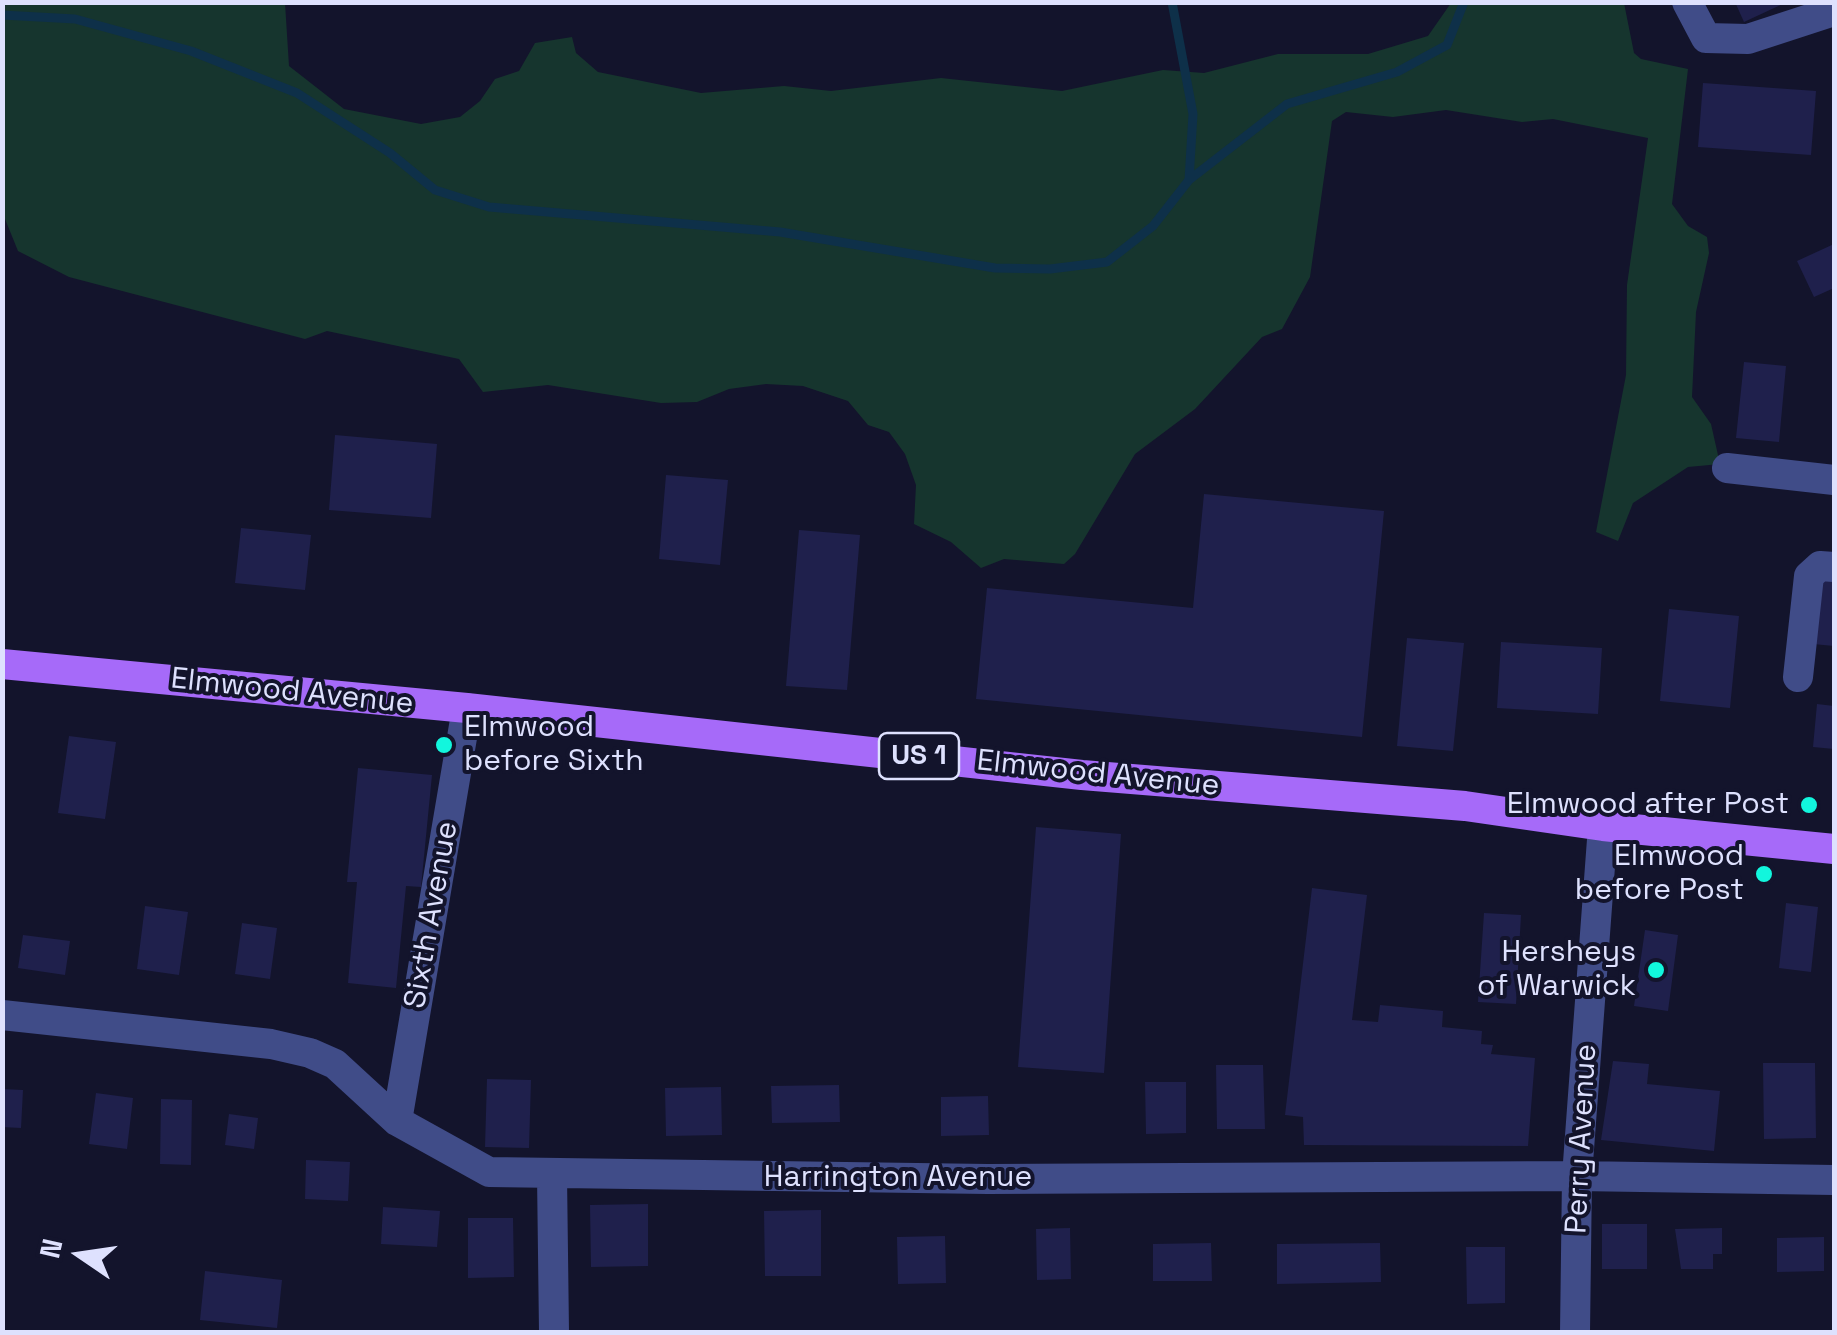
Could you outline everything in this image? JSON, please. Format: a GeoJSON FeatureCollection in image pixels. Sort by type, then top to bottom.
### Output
{"type":"FeatureCollection","features":[{"type":"Feature","properties":{"kind":"main road","name":"Elmwood Avenue"},"geometry":{"type":"LineString","coordinates":[[2,664],[467,708],[1082,775],[1465,806],[1603,826],[1834,849]]}},
{"type":"Feature","properties":{"kind":"street"},"geometry":{"type":"LineString","coordinates":[[1687,2],[1706,38],[1748,39],[1834,11]]}},
{"type":"Feature","properties":{"kind":"street"},"geometry":{"type":"LineString","coordinates":[[1727,468],[1834,480]]}},
{"type":"Feature","properties":{"kind":"street"},"geometry":{"type":"LineString","coordinates":[[1798,677],[1809,576],[1820,566],[1834,568]]}},
{"type":"Feature","properties":{"kind":"street","name":"Sixth Avenue"},"geometry":{"type":"LineString","coordinates":[[398,1121],[467,708]]}},
{"type":"Feature","properties":{"kind":"street","name":"Perry Avenue"},"geometry":{"type":"LineString","coordinates":[[1575,1332],[1578,1176],[1603,826]]}},
{"type":"Feature","properties":{"kind":"street","name":"Harrington Avenue"},"geometry":{"type":"LineString","coordinates":[[2,1015],[271,1044],[310,1052],[335,1064],[398,1121],[488,1172],[1834,1180]]}},
{"type":"Feature","properties":{"kind":"street"},"geometry":{"type":"LineString","coordinates":[[552,1174],[554,1332]]}},
{"type":"Feature","properties":{"kind":"green space"},"geometry":{"type":"Polygon","coordinates":[[[3,3],[285,3],[289,66],[344,109],[421,124],[460,117],[480,101],[495,79],[519,71],[535,43],[572,37],[576,53],[598,72],[701,93],[784,86],[831,91],[941,78],[1062,91],[1163,70],[1204,73],[1278,54],[1368,54],[1428,36],[1451,3],[1624,3],[1634,53],[1641,59],[1688,69],[1672,204],[1688,226],[1707,237],[1709,253],[1696,312],[1692,397],[1711,424],[1720,464],[1688,467],[1633,503],[1618,541],[1596,532],[1626,375],[1627,285],[1648,138],[1553,119],[1522,122],[1446,110],[1393,117],[1346,112],[1332,121],[1310,277],[1282,329],[1262,337],[1195,409],[1135,454],[1075,554],[1064,564],[1004,559],[981,568],[951,542],[914,524],[916,485],[905,454],[889,432],[868,425],[848,401],[803,386],[766,384],[729,389],[697,402],[661,403],[548,385],[483,392],[459,359],[327,331],[305,339],[69,277],[18,251],[3,214],[3,3]]]}},
{"type":"Feature","properties":{"kind":"building"},"geometry":{"type":"Polygon","coordinates":[[[1735,2],[1787,2],[1744,22],[1735,2]]]}},
{"type":"Feature","properties":{"kind":"building"},"geometry":{"type":"Polygon","coordinates":[[[1703,83],[1816,91],[1811,155],[1698,147],[1703,83]]]}},
{"type":"Feature","properties":{"kind":"building"},"geometry":{"type":"Polygon","coordinates":[[[1834,244],[1834,288],[1814,297],[1797,261],[1834,244]]]}},
{"type":"Feature","properties":{"kind":"building"},"geometry":{"type":"Polygon","coordinates":[[[1744,362],[1786,366],[1779,442],[1736,438],[1744,362]]]}},
{"type":"Feature","properties":{"kind":"building"},"geometry":{"type":"Polygon","coordinates":[[[335,435],[437,444],[431,518],[329,510],[335,435]]]}},
{"type":"Feature","properties":{"kind":"building"},"geometry":{"type":"Polygon","coordinates":[[[666,475],[728,480],[720,565],[659,559],[666,475]]]}},
{"type":"Feature","properties":{"kind":"building"},"geometry":{"type":"Polygon","coordinates":[[[1204,494],[1384,511],[1362,737],[976,699],[987,588],[1193,608],[1204,494]]]}},
{"type":"Feature","properties":{"kind":"building"},"geometry":{"type":"Polygon","coordinates":[[[241,528],[311,535],[305,590],[235,583],[241,528]]]}},
{"type":"Feature","properties":{"kind":"building"},"geometry":{"type":"Polygon","coordinates":[[[799,530],[860,535],[847,690],[786,686],[799,530]]]}},
{"type":"Feature","properties":{"kind":"building"},"geometry":{"type":"Polygon","coordinates":[[[1820,577],[1834,578],[1834,646],[1813,644],[1820,577]]]}},
{"type":"Feature","properties":{"kind":"building"},"geometry":{"type":"Polygon","coordinates":[[[1669,609],[1739,616],[1730,708],[1660,701],[1669,609]]]}},
{"type":"Feature","properties":{"kind":"building"},"geometry":{"type":"Polygon","coordinates":[[[1407,638],[1464,643],[1453,751],[1397,746],[1407,638]]]}},
{"type":"Feature","properties":{"kind":"building"},"geometry":{"type":"Polygon","coordinates":[[[1501,642],[1602,648],[1598,714],[1497,708],[1501,642]]]}},
{"type":"Feature","properties":{"kind":"building"},"geometry":{"type":"Polygon","coordinates":[[[1817,704],[1834,706],[1834,749],[1813,747],[1817,704]]]}},
{"type":"Feature","properties":{"kind":"building"},"geometry":{"type":"Polygon","coordinates":[[[69,736],[116,742],[105,819],[58,813],[69,736]]]}},
{"type":"Feature","properties":{"kind":"building"},"geometry":{"type":"Polygon","coordinates":[[[358,768],[432,775],[421,887],[406,886],[396,988],[348,983],[357,882],[347,882],[358,768]]]}},
{"type":"Feature","properties":{"kind":"building"},"geometry":{"type":"Polygon","coordinates":[[[1036,827],[1121,834],[1104,1073],[1018,1067],[1036,827]]]}},
{"type":"Feature","properties":{"kind":"building"},"geometry":{"type":"Polygon","coordinates":[[[1312,888],[1367,895],[1352,1020],[1378,1022],[1380,1005],[1443,1011],[1442,1027],[1482,1031],[1481,1044],[1493,1045],[1491,1054],[1535,1058],[1528,1146],[1304,1145],[1303,1117],[1285,1115],[1312,888]]]}},
{"type":"Feature","properties":{"kind":"building"},"geometry":{"type":"Polygon","coordinates":[[[1786,903],[1818,907],[1811,972],[1779,968],[1786,903]]]}},
{"type":"Feature","properties":{"kind":"building"},"geometry":{"type":"Polygon","coordinates":[[[145,906],[188,912],[179,975],[137,969],[145,906]]]}},
{"type":"Feature","properties":{"kind":"building"},"geometry":{"type":"Polygon","coordinates":[[[1484,913],[1521,915],[1516,1004],[1478,1002],[1484,913]]]}},
{"type":"Feature","properties":{"kind":"building"},"geometry":{"type":"Polygon","coordinates":[[[242,923],[277,928],[270,979],[235,974],[242,923]]]}},
{"type":"Feature","properties":{"kind":"building","name":"Hersheys of Warwick"},"geometry":{"type":"Polygon","coordinates":[[[1645,930],[1678,935],[1668,1011],[1634,1006],[1645,930]]]}},
{"type":"Feature","properties":{"kind":"building"},"geometry":{"type":"Polygon","coordinates":[[[23,935],[70,941],[65,975],[18,968],[23,935]]]}},
{"type":"Feature","properties":{"kind":"building"},"geometry":{"type":"Polygon","coordinates":[[[1613,1061],[1649,1064],[1647,1084],[1720,1091],[1714,1151],[1601,1140],[1613,1061]]]}},
{"type":"Feature","properties":{"kind":"building"},"geometry":{"type":"Polygon","coordinates":[[[1763,1063],[1815,1063],[1816,1138],[1764,1139],[1763,1063]]]}},
{"type":"Feature","properties":{"kind":"building"},"geometry":{"type":"Polygon","coordinates":[[[1216,1065],[1263,1065],[1265,1129],[1217,1129],[1216,1065]]]}},
{"type":"Feature","properties":{"kind":"building"},"geometry":{"type":"Polygon","coordinates":[[[487,1079],[531,1080],[529,1148],[485,1147],[487,1079]]]}},
{"type":"Feature","properties":{"kind":"building"},"geometry":{"type":"Polygon","coordinates":[[[1145,1082],[1186,1082],[1186,1133],[1146,1134],[1145,1082]]]}},
{"type":"Feature","properties":{"kind":"building"},"geometry":{"type":"Polygon","coordinates":[[[839,1085],[840,1122],[772,1123],[771,1086],[839,1085]]]}},
{"type":"Feature","properties":{"kind":"building"},"geometry":{"type":"Polygon","coordinates":[[[721,1087],[722,1135],[666,1136],[665,1088],[721,1087]]]}},
{"type":"Feature","properties":{"kind":"building"},"geometry":{"type":"Polygon","coordinates":[[[2,1089],[23,1090],[21,1128],[2,1127],[2,1089]]]}},
{"type":"Feature","properties":{"kind":"building"},"geometry":{"type":"Polygon","coordinates":[[[96,1093],[133,1098],[127,1149],[89,1144],[96,1093]]]}},
{"type":"Feature","properties":{"kind":"building"},"geometry":{"type":"Polygon","coordinates":[[[988,1096],[989,1135],[941,1136],[941,1097],[988,1096]]]}},
{"type":"Feature","properties":{"kind":"building"},"geometry":{"type":"Polygon","coordinates":[[[161,1099],[192,1100],[191,1165],[160,1164],[161,1099]]]}},
{"type":"Feature","properties":{"kind":"building"},"geometry":{"type":"Polygon","coordinates":[[[229,1114],[258,1118],[254,1149],[225,1145],[229,1114]]]}},
{"type":"Feature","properties":{"kind":"building"},"geometry":{"type":"Polygon","coordinates":[[[306,1160],[350,1162],[348,1201],[305,1199],[306,1160]]]}},
{"type":"Feature","properties":{"kind":"building"},"geometry":{"type":"Polygon","coordinates":[[[648,1204],[648,1266],[591,1267],[590,1205],[648,1204]]]}},
{"type":"Feature","properties":{"kind":"building"},"geometry":{"type":"Polygon","coordinates":[[[383,1207],[440,1211],[437,1247],[381,1244],[383,1207]]]}},
{"type":"Feature","properties":{"kind":"building"},"geometry":{"type":"Polygon","coordinates":[[[821,1210],[821,1276],[765,1276],[764,1211],[821,1210]]]}},
{"type":"Feature","properties":{"kind":"building"},"geometry":{"type":"Polygon","coordinates":[[[468,1218],[513,1218],[514,1277],[468,1278],[468,1218]]]}},
{"type":"Feature","properties":{"kind":"building"},"geometry":{"type":"Polygon","coordinates":[[[1602,1224],[1647,1224],[1647,1269],[1602,1269],[1602,1224]]]}},
{"type":"Feature","properties":{"kind":"building"},"geometry":{"type":"Polygon","coordinates":[[[1070,1228],[1071,1279],[1037,1280],[1036,1229],[1070,1228]]]}},
{"type":"Feature","properties":{"kind":"building"},"geometry":{"type":"Polygon","coordinates":[[[1722,1228],[1722,1254],[1713,1254],[1713,1269],[1681,1269],[1675,1229],[1722,1228]]]}},
{"type":"Feature","properties":{"kind":"building"},"geometry":{"type":"Polygon","coordinates":[[[945,1236],[946,1283],[898,1284],[897,1237],[945,1236]]]}},
{"type":"Feature","properties":{"kind":"building"},"geometry":{"type":"Polygon","coordinates":[[[1824,1237],[1824,1271],[1777,1272],[1777,1238],[1824,1237]]]}},
{"type":"Feature","properties":{"kind":"building"},"geometry":{"type":"Polygon","coordinates":[[[1211,1243],[1212,1281],[1153,1281],[1153,1244],[1211,1243]]]}},
{"type":"Feature","properties":{"kind":"building"},"geometry":{"type":"Polygon","coordinates":[[[1380,1243],[1381,1282],[1277,1284],[1277,1244],[1380,1243]]]}},
{"type":"Feature","properties":{"kind":"building"},"geometry":{"type":"Polygon","coordinates":[[[1466,1247],[1505,1247],[1505,1303],[1467,1304],[1466,1247]]]}},
{"type":"Feature","properties":{"kind":"building"},"geometry":{"type":"Polygon","coordinates":[[[205,1271],[282,1280],[277,1328],[200,1320],[205,1271]]]}},
{"type":"Feature","properties":{"kind":"waterway"},"geometry":{"type":"LineString","coordinates":[[1172,2],[1193,114],[1189,180]]}},
{"type":"Feature","properties":{"kind":"waterway"},"geometry":{"type":"LineString","coordinates":[[2,15],[75,19],[191,51],[297,93],[390,153],[435,190],[489,207],[780,232],[995,268],[1050,269],[1107,262],[1153,226],[1189,180],[1287,104],[1397,72],[1447,45],[1464,2]]}},
{"type":"Feature","properties":{"kind":"place","name":"Elmwood before Sixth"},"geometry":{"type":"Point","coordinates":[444,745]}},
{"type":"Feature","properties":{"kind":"place","name":"Elmwood after Post"},"geometry":{"type":"Point","coordinates":[1809,805]}},
{"type":"Feature","properties":{"kind":"place","name":"Elmwood before Post"},"geometry":{"type":"Point","coordinates":[1764,874]}},
{"type":"Feature","properties":{"kind":"place","name":"Hersheys of Warwick"},"geometry":{"type":"Point","coordinates":[1656,970]}}]}
